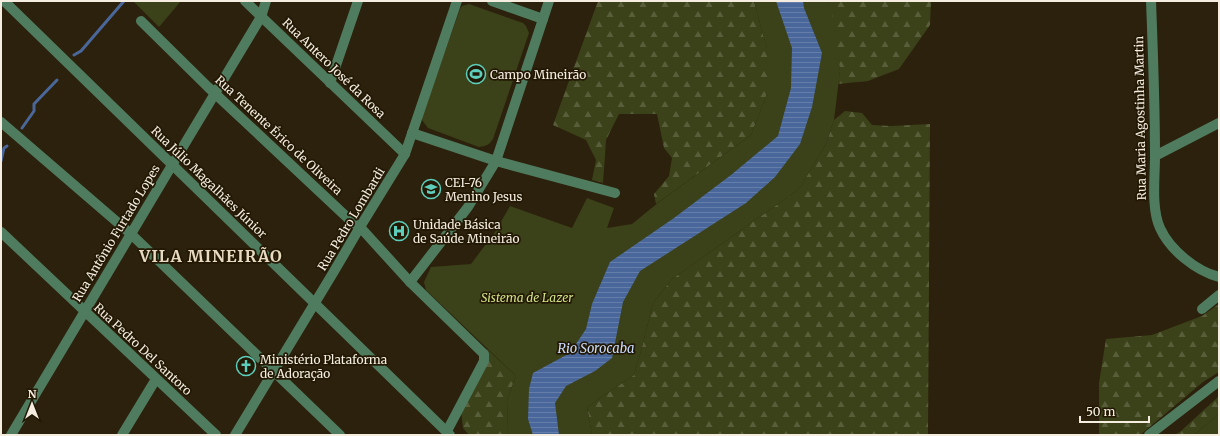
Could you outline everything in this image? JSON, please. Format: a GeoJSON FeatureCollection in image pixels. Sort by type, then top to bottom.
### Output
{"type":"FeatureCollection","features":[{"type":"Feature","properties":{"kind":"street","name":"Rua Júlio Magalhães Júnior"},"geometry":{"type":"LineString","coordinates":[[4,1],[449,433]]}},
{"type":"Feature","properties":{"kind":"street","name":"Rua Antero José da Rosa"},"geometry":{"type":"LineString","coordinates":[[244,1],[405,154]]}},
{"type":"Feature","properties":{"kind":"street","name":"Rua Antônio Furtado Lopes"},"geometry":{"type":"LineString","coordinates":[[11,435],[261,17],[266,1]]}},
{"type":"Feature","properties":{"kind":"street"},"geometry":{"type":"LineString","coordinates":[[330,83],[358,1]]}},
{"type":"Feature","properties":{"kind":"street","name":"Rua Pedro Lombardi"},"geometry":{"type":"LineString","coordinates":[[235,435],[405,154],[457,1]]}},
{"type":"Feature","properties":{"kind":"street"},"geometry":{"type":"LineString","coordinates":[[492,1],[543,19]]}},
{"type":"Feature","properties":{"kind":"street"},"geometry":{"type":"LineString","coordinates":[[410,282],[468,207],[496,160],[549,1]]}},
{"type":"Feature","properties":{"kind":"street","name":"Rua Maria Agostinha Martin"},"geometry":{"type":"LineString","coordinates":[[1152,1],[1155,156],[1154,204],[1160,227],[1172,247],[1197,268],[1219,277]]}},
{"type":"Feature","properties":{"kind":"street","name":"Rua Tenente Érico de Oliveira"},"geometry":{"type":"LineString","coordinates":[[141,20],[352,222],[360,227],[410,282],[484,354],[484,361],[449,433]]}},
{"type":"Feature","properties":{"kind":"street"},"geometry":{"type":"LineString","coordinates":[[1,122],[132,234],[340,435]]}},
{"type":"Feature","properties":{"kind":"street"},"geometry":{"type":"LineString","coordinates":[[1155,156],[1219,123]]}},
{"type":"Feature","properties":{"kind":"street"},"geometry":{"type":"LineString","coordinates":[[412,133],[496,160],[615,193]]}},
{"type":"Feature","properties":{"kind":"street","name":"Rua Pedro Del Santoro"},"geometry":{"type":"LineString","coordinates":[[1,232],[216,435]]}},
{"type":"Feature","properties":{"kind":"street"},"geometry":{"type":"LineString","coordinates":[[1202,309],[1219,295]]}},
{"type":"Feature","properties":{"kind":"street"},"geometry":{"type":"LineString","coordinates":[[122,435],[156,379]]}},
{"type":"Feature","properties":{"kind":"street"},"geometry":{"type":"LineString","coordinates":[[1149,435],[1219,381]]}},
{"type":"Feature","properties":{"kind":"green space"},"geometry":{"type":"Polygon","coordinates":[[[133,1],[181,1],[159,27],[133,1]]]}},
{"type":"Feature","properties":{"kind":"green space"},"geometry":{"type":"Polygon","coordinates":[[[598,1],[754,1],[767,49],[767,94],[751,135],[656,204],[654,194],[669,176],[672,158],[664,148],[657,114],[619,114],[606,140],[603,183],[592,180],[596,160],[586,140],[553,125],[598,1]]]}},
{"type":"Feature","properties":{"kind":"green space","name":"Sistema de Lazer"},"geometry":{"type":"Polygon","coordinates":[[[754,1],[828,1],[835,24],[840,71],[834,120],[826,144],[799,189],[672,279],[653,303],[634,375],[587,407],[592,435],[508,435],[507,400],[516,376],[426,290],[424,282],[431,267],[471,264],[495,232],[510,206],[572,228],[587,198],[614,208],[607,228],[632,224],[659,202],[751,135],[767,94],[767,49],[754,1]]]}},
{"type":"Feature","properties":{"kind":"green space"},"geometry":{"type":"Polygon","coordinates":[[[828,1],[931,1],[930,25],[899,69],[868,81],[838,84],[840,71],[828,1]]]}},
{"type":"Feature","properties":{"kind":"green space","name":"Campo Mineirão"},"geometry":{"type":"Polygon","coordinates":[[[469,4],[523,23],[529,33],[493,139],[487,145],[479,147],[428,128],[422,120],[422,116],[460,9],[462,6],[469,4]]]}},
{"type":"Feature","properties":{"kind":"green space"},"geometry":{"type":"Polygon","coordinates":[[[845,111],[862,113],[872,125],[891,126],[930,124],[928,435],[592,435],[587,407],[634,375],[653,303],[672,279],[799,189],[826,144],[834,120],[845,111]]]}},
{"type":"Feature","properties":{"kind":"green space"},"geometry":{"type":"Polygon","coordinates":[[[1219,304],[1219,372],[1203,382],[1140,435],[1099,435],[1099,383],[1106,339],[1152,335],[1202,316],[1219,304]]]}},
{"type":"Feature","properties":{"kind":"green space"},"geometry":{"type":"Polygon","coordinates":[[[487,349],[516,376],[507,400],[508,435],[469,435],[463,428],[461,411],[487,360],[487,349]]]}},
{"type":"Feature","properties":{"kind":"green space"},"geometry":{"type":"Polygon","coordinates":[[[1219,396],[1219,414],[1194,435],[1175,435],[1181,431],[1219,396]]]}},
{"type":"Feature","properties":{"kind":"green space"},"geometry":{"type":"Polygon","coordinates":[[[1219,414],[1219,435],[1194,435],[1219,414]]]}},
{"type":"Feature","properties":{"kind":"water","name":"Rio Sorocaba"},"geometry":{"type":"Polygon","coordinates":[[[776,1],[803,1],[804,8],[822,53],[812,107],[800,144],[775,177],[746,203],[640,271],[623,302],[612,358],[595,371],[566,386],[555,403],[559,435],[533,435],[528,419],[529,389],[533,373],[570,353],[586,329],[592,304],[610,262],[674,218],[731,175],[778,136],[791,88],[792,48],[776,1]]]}},
{"type":"Feature","properties":{"kind":"waterway"},"geometry":{"type":"LineString","coordinates":[[74,55],[81,51],[124,1]]}},
{"type":"Feature","properties":{"kind":"waterway"},"geometry":{"type":"LineString","coordinates":[[22,128],[34,111],[34,104],[57,80]]}},
{"type":"Feature","properties":{"kind":"waterway"},"geometry":{"type":"LineString","coordinates":[[1,161],[4,148],[7,146]]}},
{"type":"Feature","properties":{"kind":"place","name":"Campo Mineirão"},"geometry":{"type":"Point","coordinates":[476,74]}},
{"type":"Feature","properties":{"kind":"place","name":"CEI-76 Menino Jesus"},"geometry":{"type":"Point","coordinates":[431,189]}},
{"type":"Feature","properties":{"kind":"place","name":"Unidade Básica de Saúde Mineirão"},"geometry":{"type":"Point","coordinates":[399,231]}},
{"type":"Feature","properties":{"kind":"place","name":"Ministério Plataforma de Adoração"},"geometry":{"type":"Point","coordinates":[246,366]}},
{"type":"Feature","properties":{"kind":"district","name":"VILA MINEIRÃO"},"geometry":{"type":"Point","coordinates":[211,256]}}]}
